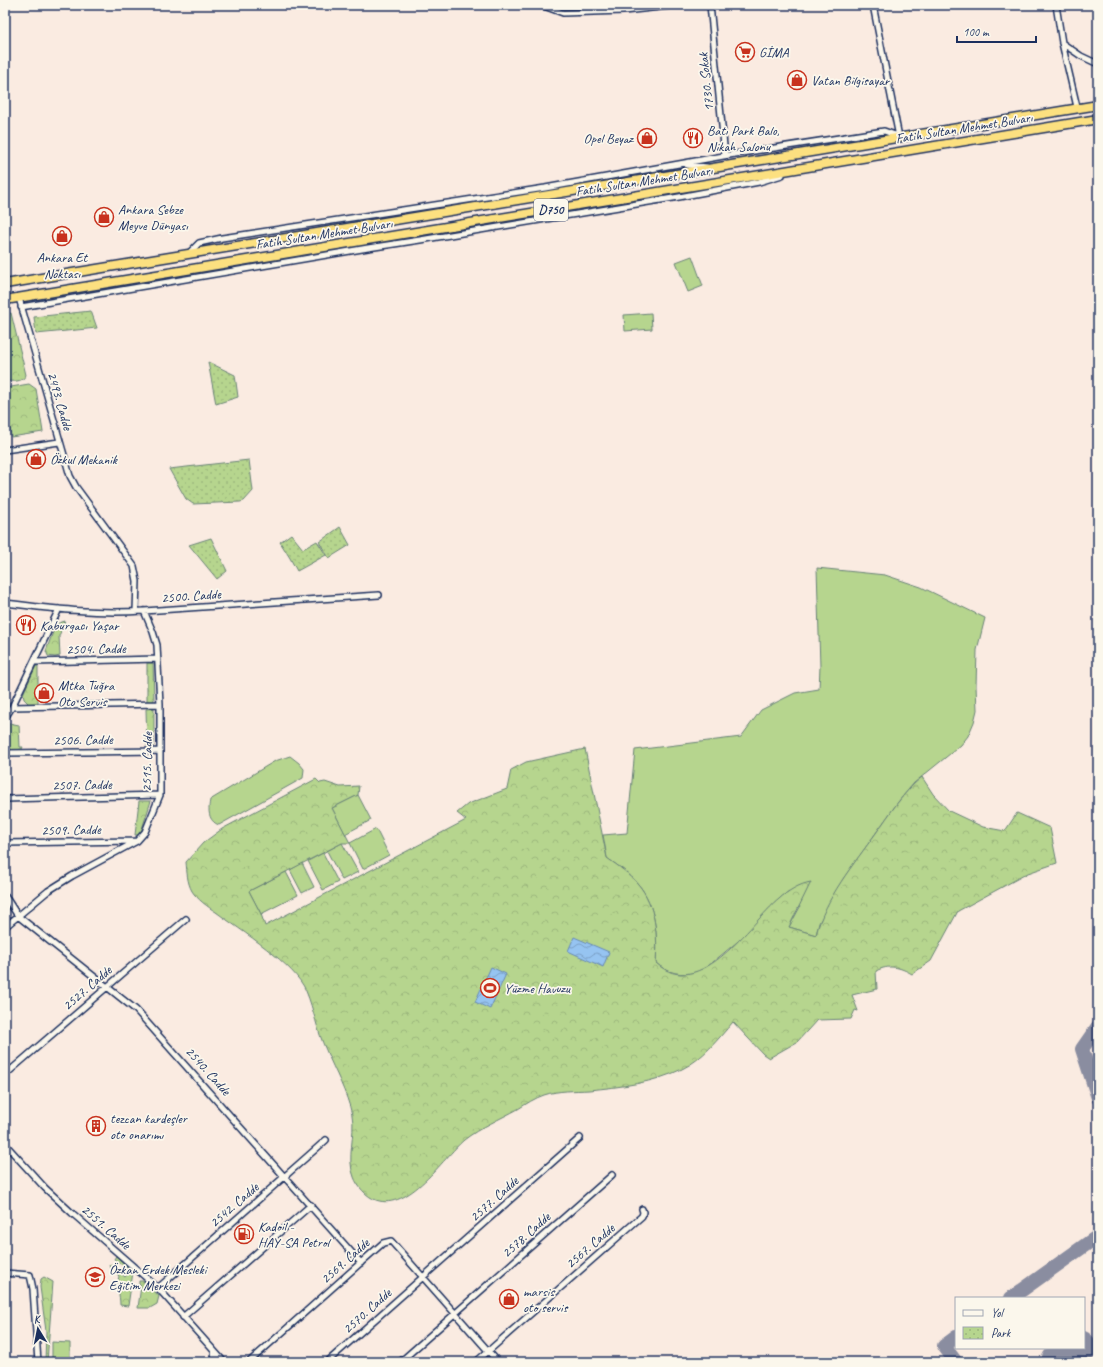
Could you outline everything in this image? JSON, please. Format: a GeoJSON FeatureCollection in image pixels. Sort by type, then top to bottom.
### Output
{"type":"FeatureCollection","features":[{"type":"Feature","properties":{"kind":"highway","name":"Fatih Sultan Mehmet Bulvarı"},"geometry":{"type":"LineString","coordinates":[[5,284],[1077,107],[1098,105]]}},
{"type":"Feature","properties":{"kind":"highway","name":"Fatih Sultan Mehmet Bulvarı"},"geometry":{"type":"LineString","coordinates":[[5,300],[1098,119]]}},
{"type":"Feature","properties":{"kind":"street"},"geometry":{"type":"LineString","coordinates":[[541,5],[563,13],[624,11],[679,5]]}},
{"type":"Feature","properties":{"kind":"street","name":"1730. Sokak"},"geometry":{"type":"LineString","coordinates":[[710,5],[725,156]]}},
{"type":"Feature","properties":{"kind":"street"},"geometry":{"type":"LineString","coordinates":[[873,5],[899,137]]}},
{"type":"Feature","properties":{"kind":"street"},"geometry":{"type":"LineString","coordinates":[[1056,5],[1062,43],[1077,107]]}},
{"type":"Feature","properties":{"kind":"street"},"geometry":{"type":"LineString","coordinates":[[1062,43],[1081,56],[1098,64]]}},
{"type":"Feature","properties":{"kind":"street"},"geometry":{"type":"LineString","coordinates":[[188,254],[199,243],[222,238],[531,190],[677,164],[884,131],[899,137]]}},
{"type":"Feature","properties":{"kind":"street"},"geometry":{"type":"LineString","coordinates":[[677,164],[716,167]]}},
{"type":"Feature","properties":{"kind":"street"},"geometry":{"type":"LineString","coordinates":[[21,307],[679,197],[759,182],[801,168]]}},
{"type":"Feature","properties":{"kind":"street","name":"2493. Cadde"},"geometry":{"type":"LineString","coordinates":[[19,298],[59,442],[70,476],[134,566],[137,581],[136,612]]}},
{"type":"Feature","properties":{"kind":"street"},"geometry":{"type":"LineString","coordinates":[[5,450],[59,442]]}},
{"type":"Feature","properties":{"kind":"street","name":"2500. Cadde"},"geometry":{"type":"LineString","coordinates":[[5,603],[59,609],[136,612],[379,595]]}},
{"type":"Feature","properties":{"kind":"street"},"geometry":{"type":"LineString","coordinates":[[5,718],[35,662],[59,609]]}},
{"type":"Feature","properties":{"kind":"street","name":"2515. Cadde"},"geometry":{"type":"LineString","coordinates":[[5,927],[38,898],[59,884],[137,841],[145,832],[160,795],[160,704],[157,645],[144,611]]}},
{"type":"Feature","properties":{"kind":"street","name":"2504. Cadde"},"geometry":{"type":"LineString","coordinates":[[35,662],[158,659]]}},
{"type":"Feature","properties":{"kind":"street"},"geometry":{"type":"LineString","coordinates":[[12,707],[160,704]]}},
{"type":"Feature","properties":{"kind":"street","name":"2506. Cadde"},"geometry":{"type":"LineString","coordinates":[[5,753],[160,751]]}},
{"type":"Feature","properties":{"kind":"street","name":"2507. Cadde"},"geometry":{"type":"LineString","coordinates":[[5,799],[160,795]]}},
{"type":"Feature","properties":{"kind":"street","name":"2509. Cadde"},"geometry":{"type":"LineString","coordinates":[[5,844],[137,841]]}},
{"type":"Feature","properties":{"kind":"street","name":"2540. Cadde"},"geometry":{"type":"LineString","coordinates":[[5,896],[18,916],[108,986],[136,1010],[361,1262]]}},
{"type":"Feature","properties":{"kind":"street","name":"2527. Cadde"},"geometry":{"type":"LineString","coordinates":[[5,1075],[186,919]]}},
{"type":"Feature","properties":{"kind":"street","name":"2577. Cadde"},"geometry":{"type":"LineString","coordinates":[[423,1277],[580,1138]]}},
{"type":"Feature","properties":{"kind":"street","name":"2542. Cadde"},"geometry":{"type":"LineString","coordinates":[[158,1288],[326,1140]]}},
{"type":"Feature","properties":{"kind":"street","name":"2551. Cadde"},"geometry":{"type":"LineString","coordinates":[[5,1144],[45,1188],[158,1288],[224,1362]]}},
{"type":"Feature","properties":{"kind":"street","name":"2578. Cadde"},"geometry":{"type":"LineString","coordinates":[[400,1362],[612,1175]]}},
{"type":"Feature","properties":{"kind":"street"},"geometry":{"type":"LineString","coordinates":[[183,1317],[311,1205]]}},
{"type":"Feature","properties":{"kind":"street","name":"2567. Cadde"},"geometry":{"type":"LineString","coordinates":[[476,1362],[642,1216],[642,1209]]}},
{"type":"Feature","properties":{"kind":"street","name":"2569. Cadde"},"geometry":{"type":"LineString","coordinates":[[249,1362],[383,1243],[391,1241],[498,1362]]}},
{"type":"Feature","properties":{"kind":"street"},"geometry":{"type":"LineString","coordinates":[[5,1273],[30,1275],[33,1289],[38,1362]]}},
{"type":"Feature","properties":{"kind":"street","name":"2570. Cadde"},"geometry":{"type":"LineString","coordinates":[[327,1362],[423,1277]]}},
{"type":"Feature","properties":{"kind":"street"},"geometry":{"type":"LineString","coordinates":[[214,1351],[215,1362]]}},
{"type":"Feature","properties":{"kind":"green space"},"geometry":{"type":"Polygon","coordinates":[[[692,256],[703,286],[688,292],[676,262],[692,256]]]}},
{"type":"Feature","properties":{"kind":"green space"},"geometry":{"type":"Polygon","coordinates":[[[91,311],[97,328],[36,334],[34,317],[91,311]]]}},
{"type":"Feature","properties":{"kind":"green space"},"geometry":{"type":"Polygon","coordinates":[[[11,313],[26,375],[20,380],[5,381],[5,314],[11,313]]]}},
{"type":"Feature","properties":{"kind":"green space"},"geometry":{"type":"Polygon","coordinates":[[[651,313],[652,329],[625,331],[624,315],[651,313]]]}},
{"type":"Feature","properties":{"kind":"green space"},"geometry":{"type":"Polygon","coordinates":[[[208,362],[235,375],[238,397],[216,404],[208,362]]]}},
{"type":"Feature","properties":{"kind":"green space"},"geometry":{"type":"Polygon","coordinates":[[[29,384],[36,389],[43,432],[11,437],[10,429],[5,426],[5,388],[29,384]]]}},
{"type":"Feature","properties":{"kind":"green space"},"geometry":{"type":"Polygon","coordinates":[[[249,460],[253,491],[244,501],[240,502],[193,504],[186,499],[169,469],[249,460]]]}},
{"type":"Feature","properties":{"kind":"green space"},"geometry":{"type":"Polygon","coordinates":[[[340,527],[350,545],[329,558],[319,542],[340,527]]]}},
{"type":"Feature","properties":{"kind":"green space"},"geometry":{"type":"Polygon","coordinates":[[[291,534],[303,549],[317,541],[326,555],[297,571],[280,542],[291,534]]]}},
{"type":"Feature","properties":{"kind":"green space"},"geometry":{"type":"Polygon","coordinates":[[[211,538],[227,571],[217,579],[189,545],[211,538]]]}},
{"type":"Feature","properties":{"kind":"green space"},"geometry":{"type":"Polygon","coordinates":[[[817,568],[885,575],[921,587],[985,618],[977,650],[977,710],[974,722],[968,736],[961,745],[914,783],[898,802],[843,879],[819,923],[816,935],[789,927],[800,907],[789,891],[770,907],[743,937],[705,968],[685,974],[675,973],[656,963],[656,932],[649,902],[635,880],[607,858],[603,835],[627,833],[635,750],[741,737],[761,710],[795,693],[819,689],[820,667],[817,568]]]}},
{"type":"Feature","properties":{"kind":"green space"},"geometry":{"type":"Polygon","coordinates":[[[65,621],[59,636],[60,656],[48,656],[46,651],[56,624],[65,621]]]}},
{"type":"Feature","properties":{"kind":"green space"},"geometry":{"type":"Polygon","coordinates":[[[147,663],[153,663],[154,702],[147,702],[147,663]]]}},
{"type":"Feature","properties":{"kind":"green space"},"geometry":{"type":"Polygon","coordinates":[[[36,666],[38,666],[38,704],[29,704],[24,699],[23,694],[36,666]]]}},
{"type":"Feature","properties":{"kind":"green space"},"geometry":{"type":"Polygon","coordinates":[[[154,708],[154,746],[147,746],[146,709],[154,708]]]}},
{"type":"Feature","properties":{"kind":"green space"},"geometry":{"type":"Polygon","coordinates":[[[9,723],[19,725],[20,747],[23,747],[22,749],[11,750],[5,747],[5,730],[9,723]]]}},
{"type":"Feature","properties":{"kind":"green space"},"geometry":{"type":"Polygon","coordinates":[[[585,749],[607,858],[631,876],[644,892],[652,911],[656,932],[656,963],[673,973],[690,973],[707,967],[739,940],[782,896],[798,886],[811,882],[789,927],[816,935],[826,908],[841,882],[897,804],[909,789],[922,777],[933,794],[949,811],[983,827],[1005,831],[1017,813],[1050,828],[1057,863],[1028,873],[958,911],[931,961],[912,974],[894,967],[876,971],[877,989],[852,995],[858,1011],[855,1010],[851,1019],[817,1020],[797,1042],[769,1058],[763,1054],[733,1022],[716,1042],[697,1060],[682,1069],[660,1078],[637,1084],[601,1089],[561,1091],[541,1096],[483,1127],[464,1140],[436,1170],[413,1191],[401,1198],[388,1202],[373,1199],[363,1191],[357,1184],[354,1177],[351,1162],[353,1123],[350,1107],[323,1043],[306,991],[291,970],[279,959],[197,897],[189,884],[186,862],[203,843],[222,829],[316,779],[320,783],[325,782],[340,787],[359,786],[358,795],[332,808],[350,843],[342,843],[249,891],[261,914],[265,926],[466,820],[457,813],[468,804],[507,789],[511,770],[526,762],[585,749]]]}},
{"type":"Feature","properties":{"kind":"green space"},"geometry":{"type":"Polygon","coordinates":[[[290,756],[304,769],[303,778],[219,825],[213,821],[209,811],[210,800],[275,761],[290,756]]]}},
{"type":"Feature","properties":{"kind":"green space"},"geometry":{"type":"Polygon","coordinates":[[[358,795],[371,820],[345,834],[332,808],[358,795]]]}},
{"type":"Feature","properties":{"kind":"green space"},"geometry":{"type":"Polygon","coordinates":[[[139,801],[151,801],[140,835],[135,835],[139,801]]]}},
{"type":"Feature","properties":{"kind":"green space"},"geometry":{"type":"Polygon","coordinates":[[[376,829],[389,855],[363,869],[350,843],[376,829]]]}},
{"type":"Feature","properties":{"kind":"green space"},"geometry":{"type":"Polygon","coordinates":[[[342,843],[358,872],[342,880],[327,851],[342,843]]]}},
{"type":"Feature","properties":{"kind":"green space"},"geometry":{"type":"Polygon","coordinates":[[[323,853],[338,882],[323,890],[308,861],[323,853]]]}},
{"type":"Feature","properties":{"kind":"green space"},"geometry":{"type":"Polygon","coordinates":[[[302,863],[314,887],[302,893],[290,870],[302,863]]]}},
{"type":"Feature","properties":{"kind":"green space"},"geometry":{"type":"Polygon","coordinates":[[[286,872],[298,895],[261,914],[249,891],[286,872]]]}},
{"type":"Feature","properties":{"kind":"green space"},"geometry":{"type":"Polygon","coordinates":[[[116,1256],[133,1272],[128,1306],[120,1305],[118,1287],[119,1276],[109,1266],[110,1264],[125,1277],[130,1271],[114,1259],[116,1256]]]}},
{"type":"Feature","properties":{"kind":"green space"},"geometry":{"type":"Polygon","coordinates":[[[44,1277],[53,1282],[47,1362],[45,1362],[46,1331],[40,1287],[41,1279],[44,1277]]]}},
{"type":"Feature","properties":{"kind":"green space"},"geometry":{"type":"Polygon","coordinates":[[[139,1281],[143,1281],[159,1296],[157,1304],[150,1308],[138,1308],[141,1286],[139,1281]]]}},
{"type":"Feature","properties":{"kind":"green space"},"geometry":{"type":"Polygon","coordinates":[[[52,1342],[70,1343],[70,1362],[52,1362],[52,1342]]]}},
{"type":"Feature","properties":{"kind":"water","name":"Yüzme Havuzu"},"geometry":{"type":"Polygon","coordinates":[[[574,937],[609,952],[603,967],[568,951],[574,937]]]}},
{"type":"Feature","properties":{"kind":"water","name":"Yüzme Havuzu"},"geometry":{"type":"Polygon","coordinates":[[[491,967],[506,974],[490,1009],[475,1002],[491,967]]]}},
{"type":"Feature","properties":{"kind":"taxiway"},"geometry":{"type":"LineString","coordinates":[[1098,1026],[1082,1049],[1098,1098]]}},
{"type":"Feature","properties":{"kind":"taxiway"},"geometry":{"type":"LineString","coordinates":[[1012,1297],[1098,1236]]}},
{"type":"Feature","properties":{"kind":"taxiway"},"geometry":{"type":"LineString","coordinates":[[955,1338],[944,1346],[956,1362]]}},
{"type":"Feature","properties":{"kind":"runway"},"geometry":{"type":"LineString","coordinates":[[1059,1362],[1078,1349]]}},
{"type":"Feature","properties":{"kind":"place","name":"GİMA"},"geometry":{"type":"Point","coordinates":[745,52]}},
{"type":"Feature","properties":{"kind":"place","name":"Vatan Bilgisayar"},"geometry":{"type":"Point","coordinates":[797,80]}},
{"type":"Feature","properties":{"kind":"place","name":"Opel Beyaz"},"geometry":{"type":"Point","coordinates":[647,138]}},
{"type":"Feature","properties":{"kind":"place","name":"Batı Park Balo, Nikah Salonu"},"geometry":{"type":"Point","coordinates":[693,138]}},
{"type":"Feature","properties":{"kind":"place","name":"Ankara Sebze Meyve Dünyası"},"geometry":{"type":"Point","coordinates":[104,217]}},
{"type":"Feature","properties":{"kind":"place","name":"Ankara Et Noktası"},"geometry":{"type":"Point","coordinates":[62,236]}},
{"type":"Feature","properties":{"kind":"place","name":"Özkul Mekanik"},"geometry":{"type":"Point","coordinates":[36,459]}},
{"type":"Feature","properties":{"kind":"place","name":"Kaburgacı Yaşar"},"geometry":{"type":"Point","coordinates":[26,625]}},
{"type":"Feature","properties":{"kind":"place","name":"Mtka Tuğra Oto Servis"},"geometry":{"type":"Point","coordinates":[44,693]}},
{"type":"Feature","properties":{"kind":"place","name":"Yüzme Havuzu"},"geometry":{"type":"Point","coordinates":[490,988]}},
{"type":"Feature","properties":{"kind":"place","name":"tezcan kardeşler oto onarımı"},"geometry":{"type":"Point","coordinates":[96,1126]}},
{"type":"Feature","properties":{"kind":"place","name":"Kadoil - HAY-SA Petrol"},"geometry":{"type":"Point","coordinates":[244,1234]}},
{"type":"Feature","properties":{"kind":"place","name":"Özkan Erdek Mesleki Eğitim Merkezi"},"geometry":{"type":"Point","coordinates":[95,1277]}},
{"type":"Feature","properties":{"kind":"place","name":"marsis oto servis"},"geometry":{"type":"Point","coordinates":[509,1299]}}]}
